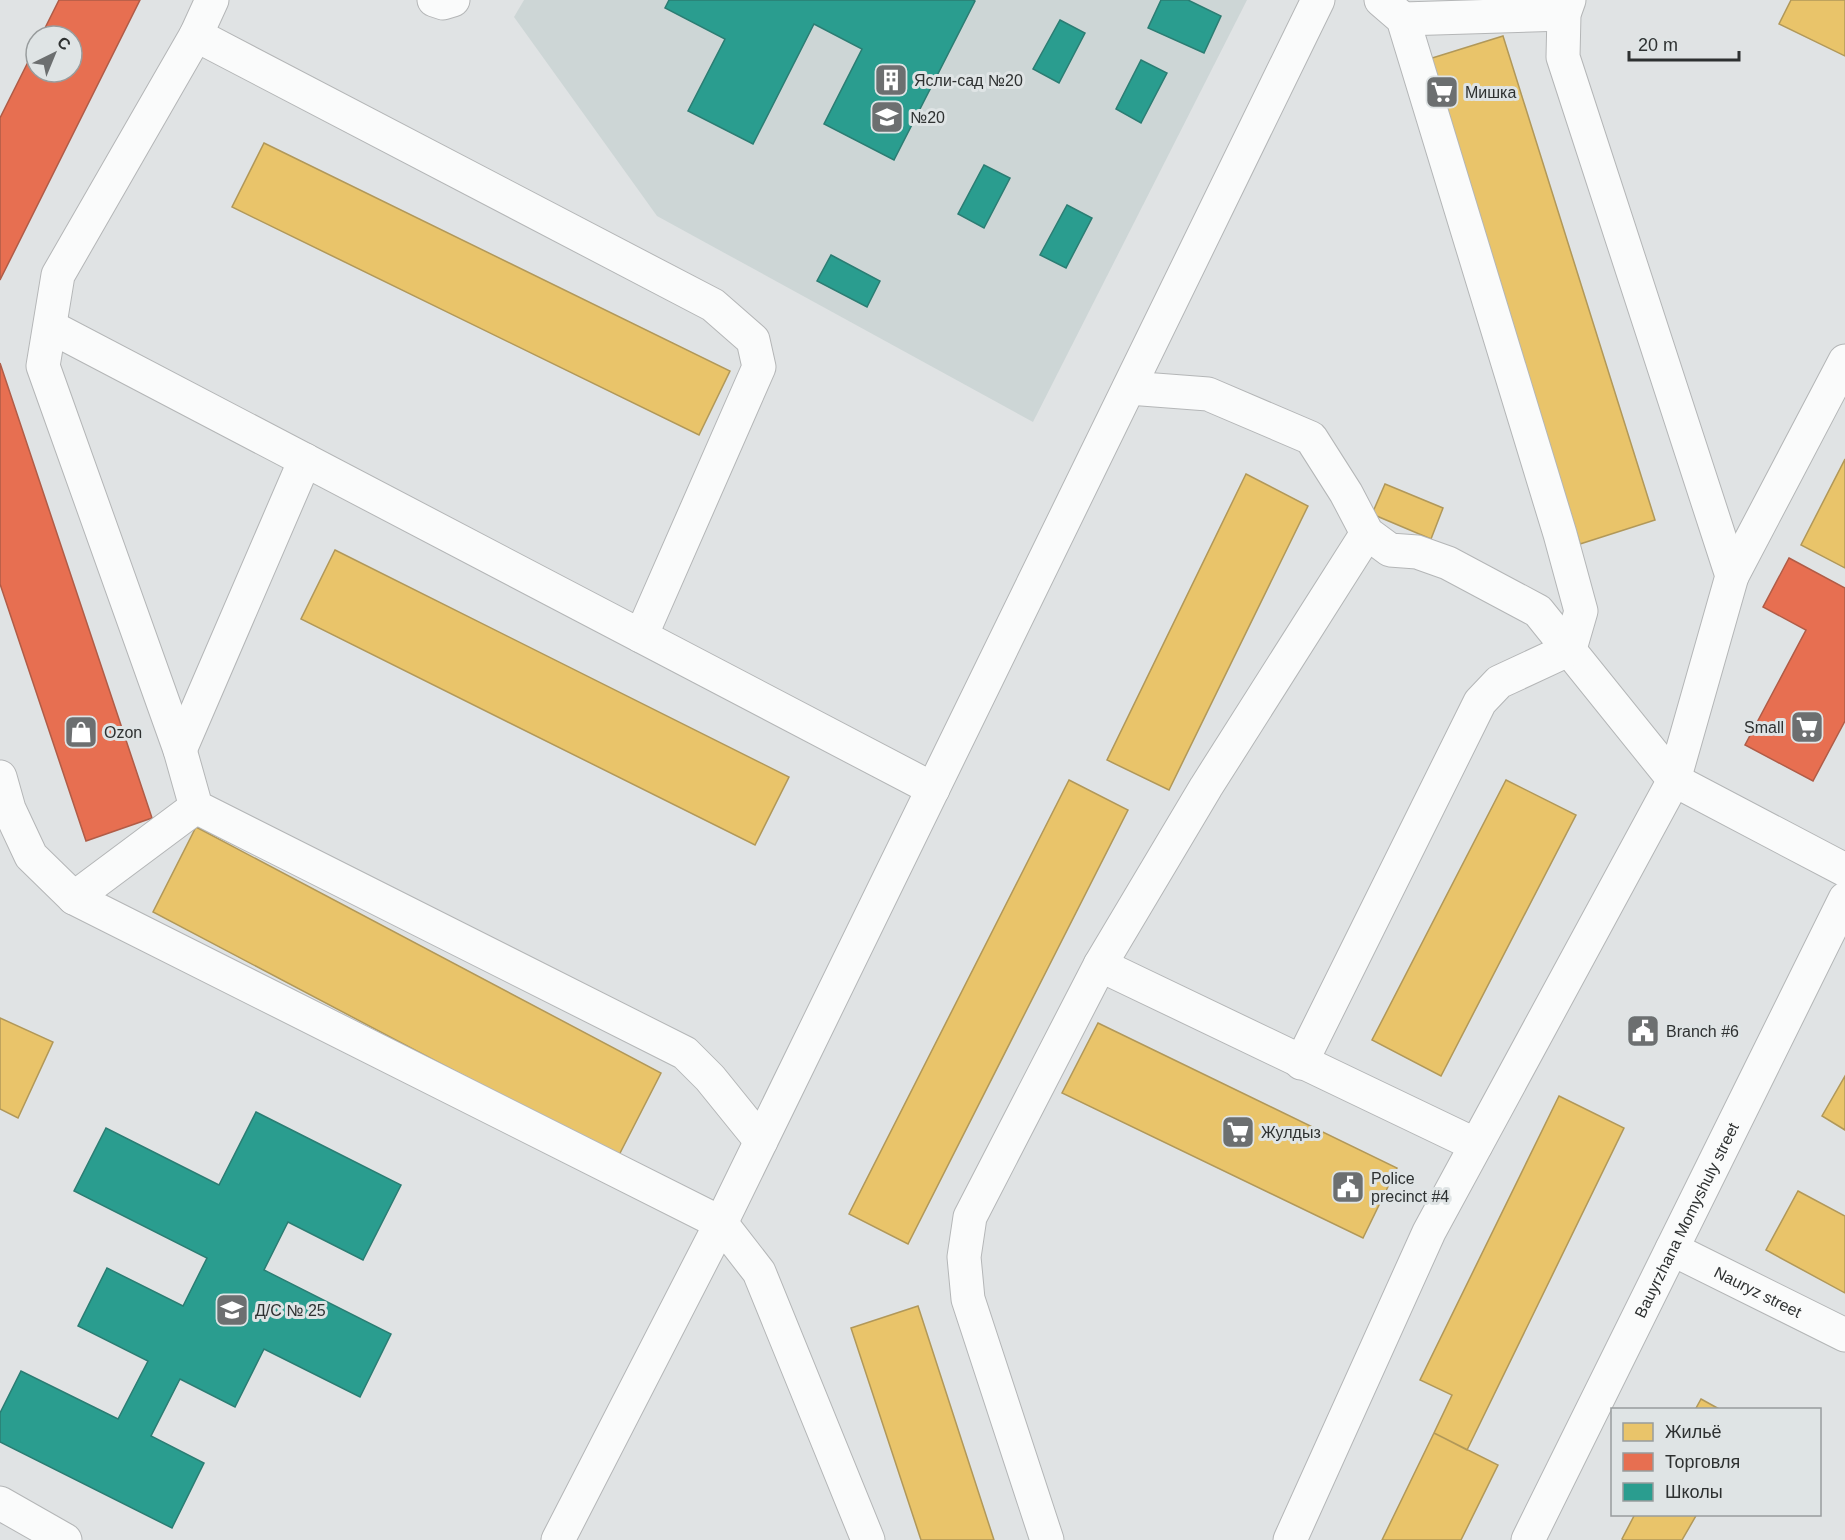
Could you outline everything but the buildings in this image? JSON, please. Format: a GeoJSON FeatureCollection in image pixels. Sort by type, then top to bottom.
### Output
{"type":"FeatureCollection","features":[{"type":"Feature","properties":{"kind":"street"},"geometry":{"type":"LineString","coordinates":[[212,0],[196,35],[58,275],[43,366],[180,750],[196,807],[685,1053],[710,1078],[761,1141]]}},
{"type":"Feature","properties":{"kind":"street"},"geometry":{"type":"LineString","coordinates":[[434,0],[443,3],[453,0]]}},
{"type":"Feature","properties":{"kind":"street"},"geometry":{"type":"LineString","coordinates":[[558,1540],[721,1223],[1318,0]]}},
{"type":"Feature","properties":{"kind":"street"},"geometry":{"type":"LineString","coordinates":[[1301,1063],[1480,702],[1499,682],[1570,649],[1581,611],[1556,523],[1392,10],[1566,7],[1563,57],[1732,576]]}},
{"type":"Feature","properties":{"kind":"street"},"geometry":{"type":"LineString","coordinates":[[196,35],[713,305],[753,340],[759,367],[641,636]]}},
{"type":"Feature","properties":{"kind":"street"},"geometry":{"type":"LineString","coordinates":[[51,327],[933,789]]}},
{"type":"Feature","properties":{"kind":"street"},"geometry":{"type":"LineString","coordinates":[[1290,1540],[1429,1232],[1674,780],[1732,576],[1845,361]]}},
{"type":"Feature","properties":{"kind":"street"},"geometry":{"type":"LineString","coordinates":[[1129,388],[1208,394],[1311,438],[1346,493],[1367,533],[1390,550],[1417,552],[1448,563],[1538,611],[1674,780],[1845,870]]}},
{"type":"Feature","properties":{"kind":"street"},"geometry":{"type":"LineString","coordinates":[[180,750],[305,460]]}},
{"type":"Feature","properties":{"kind":"street"},"geometry":{"type":"LineString","coordinates":[[1047,1540],[968,1299],[964,1257],[970,1217],[1100,964],[1206,787],[1367,533]]}},
{"type":"Feature","properties":{"kind":"street"},"geometry":{"type":"LineString","coordinates":[[0,777],[4,816],[32,856],[74,898],[721,1223],[759,1272],[868,1540]]}},
{"type":"Feature","properties":{"kind":"street"},"geometry":{"type":"LineString","coordinates":[[74,898],[196,807]]}},
{"type":"Feature","properties":{"kind":"street","name":"Bauyrzhana Momyshuly street"},"geometry":{"type":"LineString","coordinates":[[1528,1540],[1845,899]]}},
{"type":"Feature","properties":{"kind":"street"},"geometry":{"type":"LineString","coordinates":[[1100,964],[1301,1063],[1476,1145]]}},
{"type":"Feature","properties":{"kind":"street","name":"Nauryz street"},"geometry":{"type":"LineString","coordinates":[[1672,1249],[1845,1335]]}},
{"type":"Feature","properties":{"kind":"street"},"geometry":{"type":"LineString","coordinates":[[0,1503],[65,1540]]}},
{"type":"Feature","properties":{"kind":"shaded area","name":"№20"},"geometry":{"type":"Polygon","coordinates":[[[524,0],[1247,0],[1033,422],[657,216],[514,17],[524,0]]]}},
{"type":"Feature","properties":{"kind":"place","name":"Ясли-сад №20"},"geometry":{"type":"Point","coordinates":[891,80]}},
{"type":"Feature","properties":{"kind":"place","name":"Мишка"},"geometry":{"type":"Point","coordinates":[1442,92]}},
{"type":"Feature","properties":{"kind":"place","name":"№20"},"geometry":{"type":"Point","coordinates":[887,117]}},
{"type":"Feature","properties":{"kind":"place","name":"Small"},"geometry":{"type":"Point","coordinates":[1807,727]}},
{"type":"Feature","properties":{"kind":"place","name":"Ozon"},"geometry":{"type":"Point","coordinates":[81,732]}},
{"type":"Feature","properties":{"kind":"place","name":"Branch #6"},"geometry":{"type":"Point","coordinates":[1643,1031]}},
{"type":"Feature","properties":{"kind":"place","name":"Жулдыз"},"geometry":{"type":"Point","coordinates":[1238,1132]}},
{"type":"Feature","properties":{"kind":"place","name":"Police precinct #4"},"geometry":{"type":"Point","coordinates":[1348,1187]}},
{"type":"Feature","properties":{"kind":"place","name":"Д/С № 25"},"geometry":{"type":"Point","coordinates":[232,1310]}}]}
